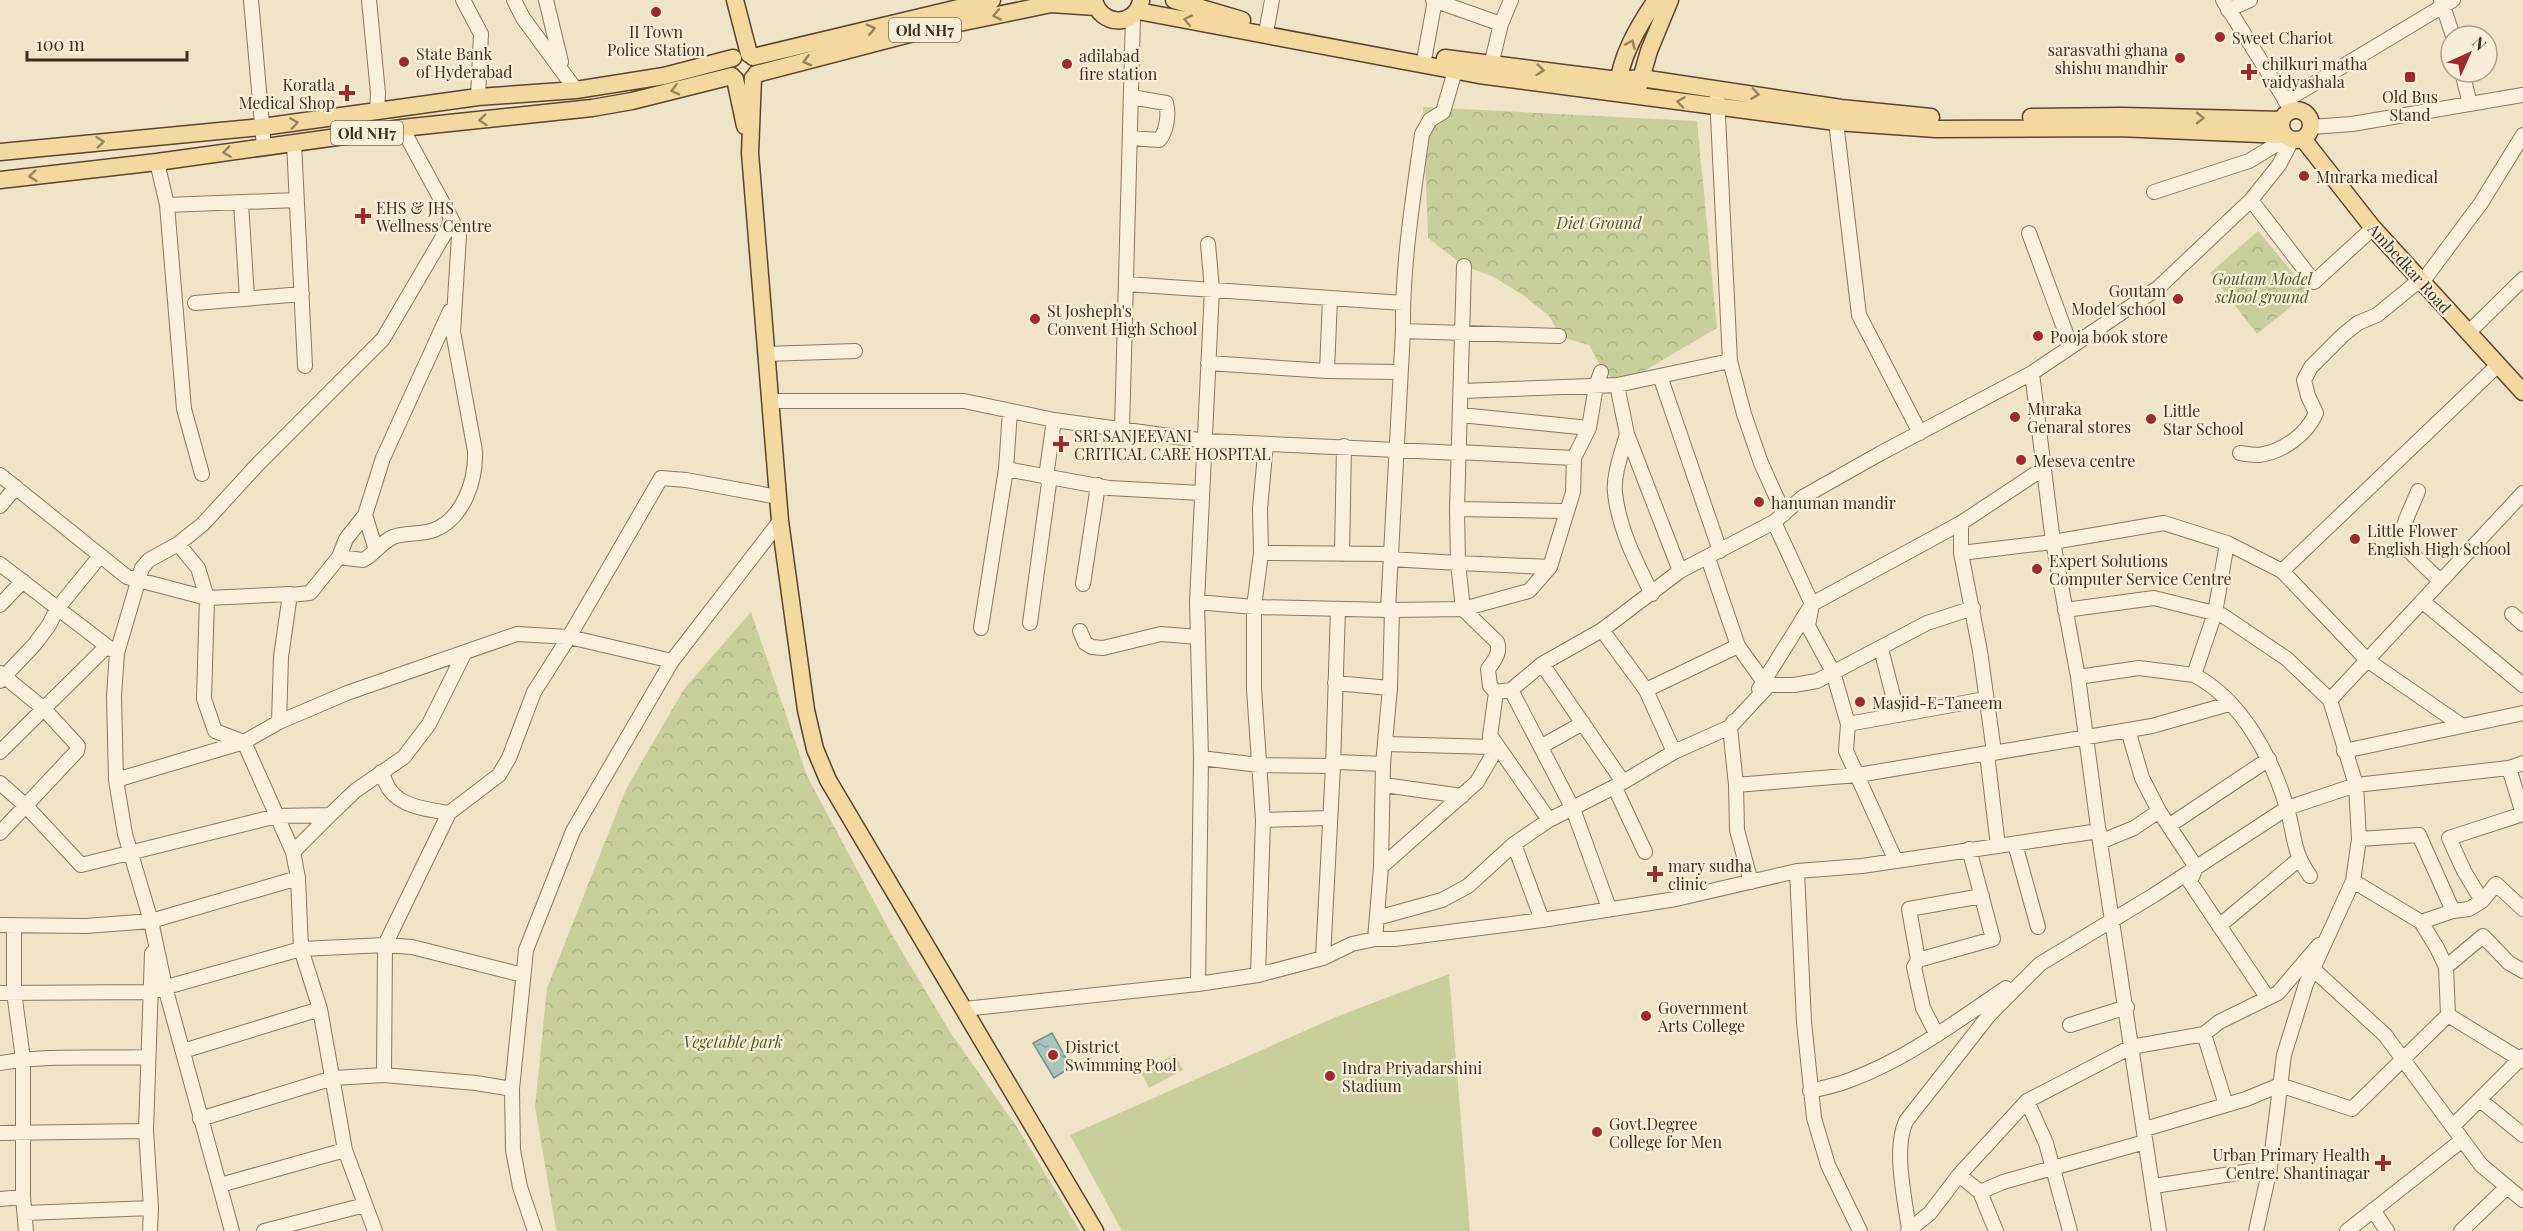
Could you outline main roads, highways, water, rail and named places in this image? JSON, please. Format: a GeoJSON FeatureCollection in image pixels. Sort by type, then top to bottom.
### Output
{"type":"FeatureCollection","features":[{"type":"Feature","properties":{"kind":"main road","name":"Old NH7"},"geometry":{"type":"LineString","coordinates":[[0,152],[262,127],[572,85],[642,80],[992,0]]}},
{"type":"Feature","properties":{"kind":"main road"},"geometry":{"type":"LineString","coordinates":[[1175,0],[1267,27],[1618,86],[1637,95],[1836,122],[1936,129],[2292,126]]}},
{"type":"Feature","properties":{"kind":"main road"},"geometry":{"type":"LineString","coordinates":[[1618,86],[1642,20],[1656,0]]}},
{"type":"Feature","properties":{"kind":"main road"},"geometry":{"type":"LineString","coordinates":[[1637,95],[1649,51],[1670,0]]}},
{"type":"Feature","properties":{"kind":"main road"},"geometry":{"type":"LineString","coordinates":[[736,4],[743,56]]}},
{"type":"Feature","properties":{"kind":"main road","name":"Old NH7"},"geometry":{"type":"LineString","coordinates":[[755,76],[925,30],[1051,4],[1095,4],[1100,13],[1112,21],[1126,20],[1137,9]]}},
{"type":"Feature","properties":{"kind":"main road"},"geometry":{"type":"LineString","coordinates":[[1137,9],[1455,70],[1618,86],[1641,78],[1841,108],[1937,118],[2106,116],[2292,126]]}},
{"type":"Feature","properties":{"kind":"main road"},"geometry":{"type":"LineString","coordinates":[[743,56],[757,64],[750,153]]}},
{"type":"Feature","properties":{"kind":"main road"},"geometry":{"type":"LineString","coordinates":[[743,56],[729,66],[734,77],[750,153],[780,521],[806,710],[815,749],[828,780],[1095,1231]]}},
{"type":"Feature","properties":{"kind":"main road"},"geometry":{"type":"LineString","coordinates":[[734,77],[745,81],[755,76]]}},
{"type":"Feature","properties":{"kind":"main road","name":"Old NH7"},"geometry":{"type":"LineString","coordinates":[[0,180],[157,162],[402,129],[592,108],[734,77]]}},
{"type":"Feature","properties":{"kind":"main road","name":"Ambedkar Road"},"geometry":{"type":"LineString","coordinates":[[2292,126],[2373,228],[2523,392]]}},
{"type":"Feature","properties":{"kind":"water","name":"District Swimming Pool"},"geometry":{"type":"Polygon","coordinates":[[[1052,1033],[1071,1067],[1054,1078],[1033,1043],[1052,1033]]]}},
{"type":"Feature","properties":{"kind":"place","name":"II Town Police Station"},"geometry":{"type":"Point","coordinates":[656,12]}},
{"type":"Feature","properties":{"kind":"place","name":"Sweet Chariot"},"geometry":{"type":"Point","coordinates":[2220,37]}},
{"type":"Feature","properties":{"kind":"place","name":"sarasvathi ghana shishu mandhir"},"geometry":{"type":"Point","coordinates":[2180,58]}},
{"type":"Feature","properties":{"kind":"place","name":"State Bank of Hyderabad"},"geometry":{"type":"Point","coordinates":[404,62]}},
{"type":"Feature","properties":{"kind":"place","name":"adilabad fire station"},"geometry":{"type":"Point","coordinates":[1067,64]}},
{"type":"Feature","properties":{"kind":"place","name":"chilkuri matha vaidyashala"},"geometry":{"type":"Point","coordinates":[2249,72]}},
{"type":"Feature","properties":{"kind":"place","name":"Old Bus Stand"},"geometry":{"type":"Point","coordinates":[2410,77]}},
{"type":"Feature","properties":{"kind":"place","name":"Koratla Medical Shop"},"geometry":{"type":"Point","coordinates":[347,93]}},
{"type":"Feature","properties":{"kind":"place","name":"Murarka medical"},"geometry":{"type":"Point","coordinates":[2304,176]}},
{"type":"Feature","properties":{"kind":"place","name":"EHS & JHS Wellness Centre"},"geometry":{"type":"Point","coordinates":[363,216]}},
{"type":"Feature","properties":{"kind":"place","name":"Goutam Model school"},"geometry":{"type":"Point","coordinates":[2178,299]}},
{"type":"Feature","properties":{"kind":"place","name":"St Josheph's Convent High School"},"geometry":{"type":"Point","coordinates":[1035,319]}},
{"type":"Feature","properties":{"kind":"place","name":"Pooja book store"},"geometry":{"type":"Point","coordinates":[2038,336]}},
{"type":"Feature","properties":{"kind":"place","name":"Muraka Genaral stores"},"geometry":{"type":"Point","coordinates":[2015,417]}},
{"type":"Feature","properties":{"kind":"place","name":"Little Star School"},"geometry":{"type":"Point","coordinates":[2151,419]}},
{"type":"Feature","properties":{"kind":"place","name":"SRI SANJEEVANI CRITICAL CARE HOSPITAL"},"geometry":{"type":"Point","coordinates":[1061,444]}},
{"type":"Feature","properties":{"kind":"place","name":"Meseva centre"},"geometry":{"type":"Point","coordinates":[2021,460]}},
{"type":"Feature","properties":{"kind":"place","name":"hanuman mandir"},"geometry":{"type":"Point","coordinates":[1759,502]}},
{"type":"Feature","properties":{"kind":"place","name":"Little Flower English High School"},"geometry":{"type":"Point","coordinates":[2355,539]}},
{"type":"Feature","properties":{"kind":"place","name":"Expert Solutions Computer Service Centre"},"geometry":{"type":"Point","coordinates":[2037,569]}},
{"type":"Feature","properties":{"kind":"place","name":"Masjid-E-Taneem"},"geometry":{"type":"Point","coordinates":[1860,702]}},
{"type":"Feature","properties":{"kind":"place","name":"mary sudha clinic"},"geometry":{"type":"Point","coordinates":[1655,874]}},
{"type":"Feature","properties":{"kind":"place","name":"Government Arts College"},"geometry":{"type":"Point","coordinates":[1646,1016]}},
{"type":"Feature","properties":{"kind":"place","name":"District Swimming Pool"},"geometry":{"type":"Point","coordinates":[1053,1055]}},
{"type":"Feature","properties":{"kind":"place","name":"Indra Priyadarshini Stadium"},"geometry":{"type":"Point","coordinates":[1330,1076]}},
{"type":"Feature","properties":{"kind":"place","name":"Govt.Degree College for Men"},"geometry":{"type":"Point","coordinates":[1597,1132]}},
{"type":"Feature","properties":{"kind":"place","name":"Urban Primary Health Centre, Shantinagar"},"geometry":{"type":"Point","coordinates":[2383,1163]}},
{"type":"Feature","properties":{"kind":"park label","name":"Diet Ground"},"geometry":{"type":"Point","coordinates":[1599,222]}},
{"type":"Feature","properties":{"kind":"park label","name":"Goutam Model school ground"},"geometry":{"type":"Point","coordinates":[2262,287]}},
{"type":"Feature","properties":{"kind":"park label","name":"Vegetable park"},"geometry":{"type":"Point","coordinates":[733,1041]}}]}
